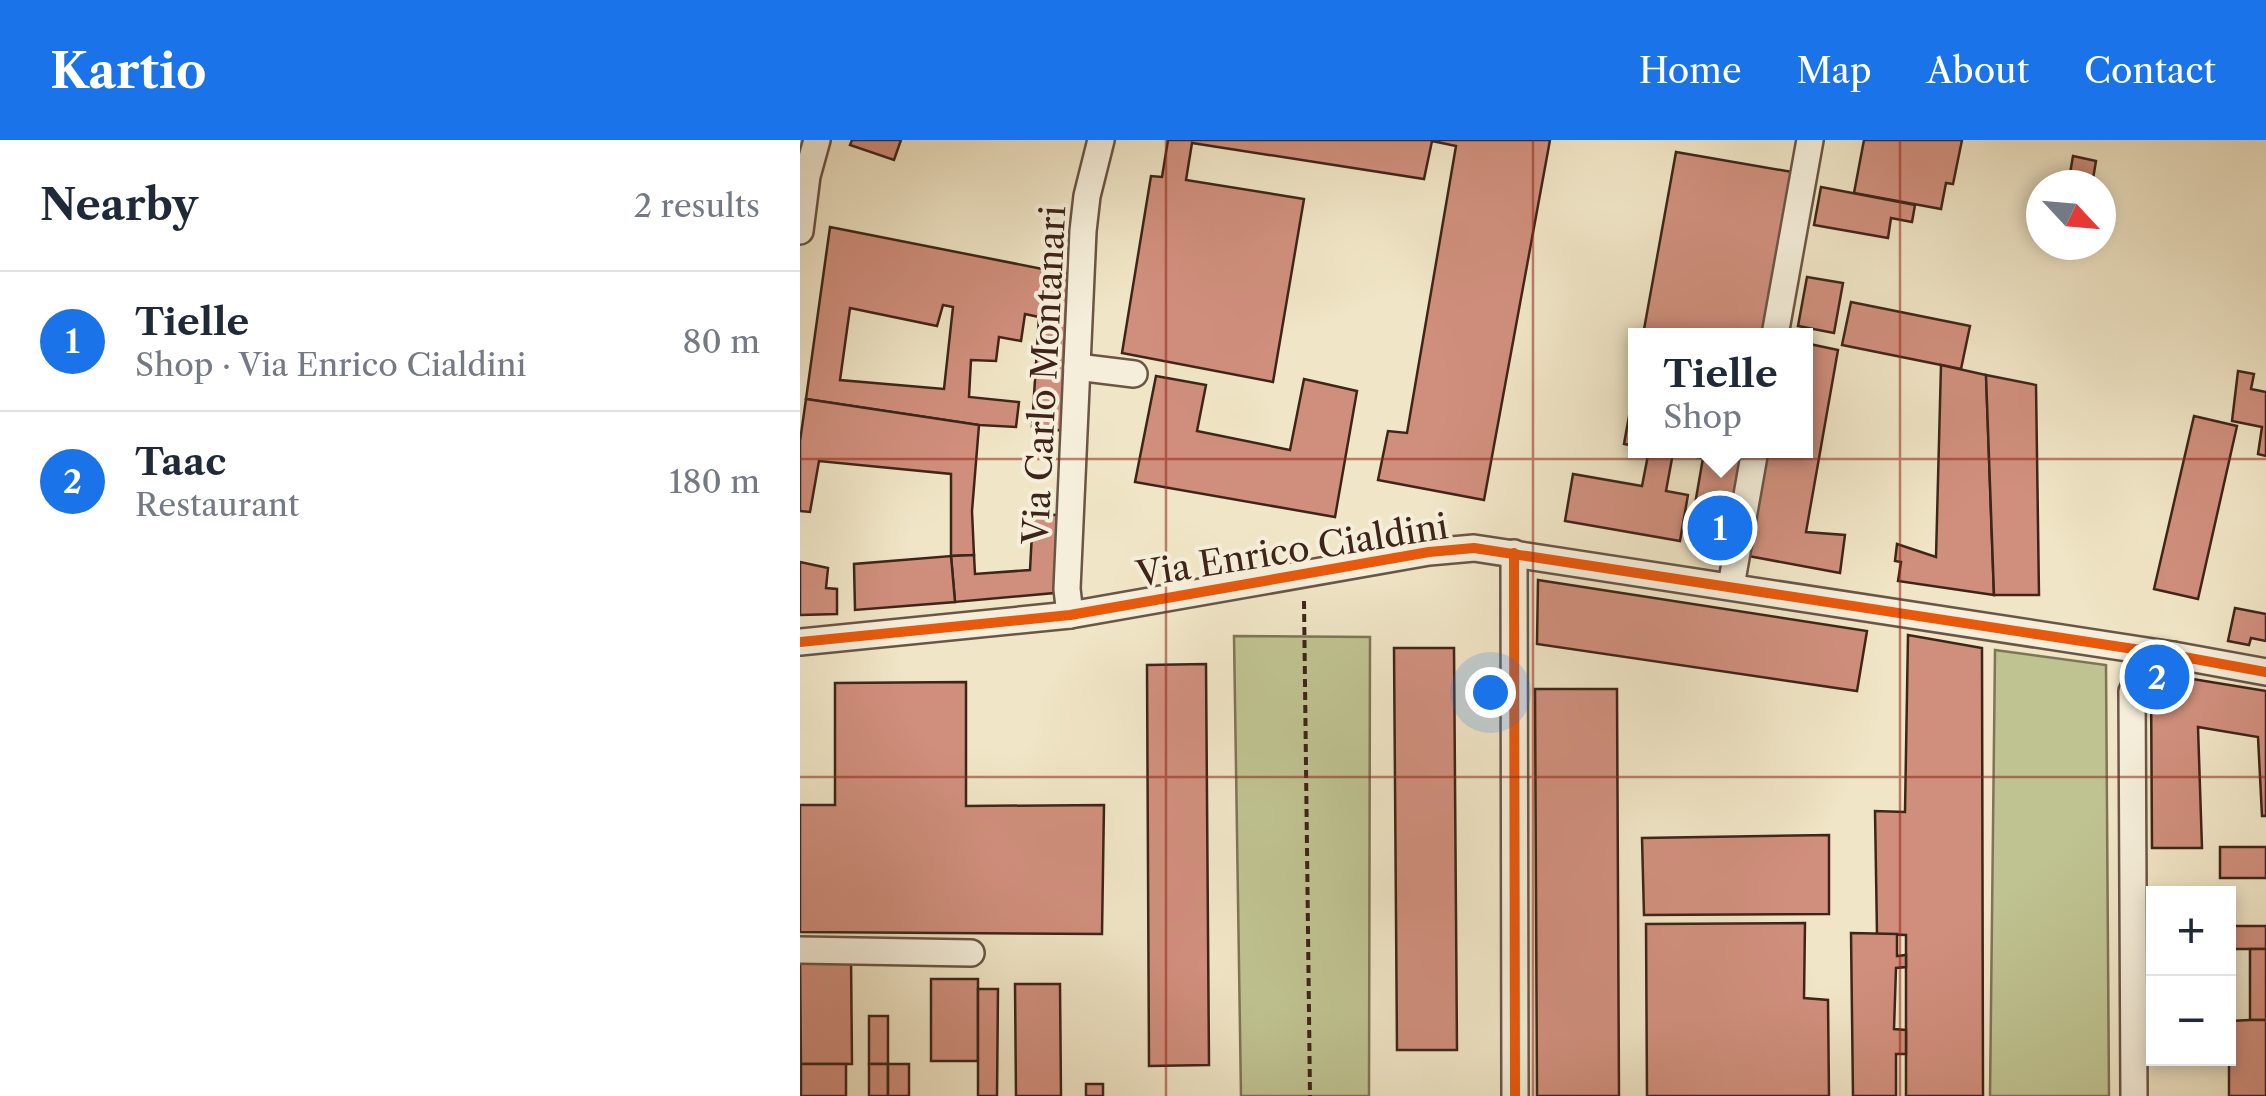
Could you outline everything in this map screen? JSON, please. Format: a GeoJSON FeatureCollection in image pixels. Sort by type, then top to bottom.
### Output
{"type":"FeatureCollection","features":[{"type":"Feature","properties":{"kind":"street"},"geometry":{"type":"LineString","coordinates":[[800,231],[807,176],[817,140]]}},
{"type":"Feature","properties":{"kind":"street","name":"Via Carlo Montanari"},"geometry":{"type":"LineString","coordinates":[[1070,615],[1067,589],[1083,231],[1101,140]]}},
{"type":"Feature","properties":{"kind":"street"},"geometry":{"type":"LineString","coordinates":[[1776,328],[1810,140]]}},
{"type":"Feature","properties":{"kind":"street"},"geometry":{"type":"LineString","coordinates":[[1077,367],[1134,374]]}},
{"type":"Feature","properties":{"kind":"street"},"geometry":{"type":"LineString","coordinates":[[1731,586],[1754,458]]}},
{"type":"Feature","properties":{"kind":"street","name":"Via Enrico Cialdini"},"geometry":{"type":"LineString","coordinates":[[800,642],[1070,615],[1430,552],[1474,548],[2266,672]]}},
{"type":"Feature","properties":{"kind":"street"},"geometry":{"type":"LineString","coordinates":[[1514,553],[1515,1096]]}},
{"type":"Feature","properties":{"kind":"street"},"geometry":{"type":"LineString","coordinates":[[2102,644],[2120,659],[2132,692],[2134,1096]]}},
{"type":"Feature","properties":{"kind":"street"},"geometry":{"type":"LineString","coordinates":[[2132,692],[2148,666],[2173,655]]}},
{"type":"Feature","properties":{"kind":"street"},"geometry":{"type":"LineString","coordinates":[[800,950],[971,953]]}},
{"type":"Feature","properties":{"kind":"path"},"geometry":{"type":"LineString","coordinates":[[1304,599],[1310,1096]]}},
{"type":"Feature","properties":{"kind":"green space"},"geometry":{"type":"Polygon","coordinates":[[[1234,636],[1370,637],[1369,1096],[1241,1096],[1234,636]]]}},
{"type":"Feature","properties":{"kind":"green space"},"geometry":{"type":"Polygon","coordinates":[[[1995,650],[2106,665],[2109,1096],[1990,1096],[1995,650]]]}},
{"type":"Feature","properties":{"kind":"building"},"geometry":{"type":"Polygon","coordinates":[[[852,140],[901,140],[894,160],[850,145],[852,140]]]}},
{"type":"Feature","properties":{"kind":"building"},"geometry":{"type":"Polygon","coordinates":[[[1168,140],[1550,140],[1484,500],[1378,480],[1388,431],[1407,433],[1456,146],[1432,141],[1424,179],[1192,143],[1186,180],[1304,199],[1273,382],[1122,353],[1151,176],[1162,177],[1168,140]]]}},
{"type":"Feature","properties":{"kind":"building"},"geometry":{"type":"Polygon","coordinates":[[[1864,140],[1962,140],[1953,184],[1946,183],[1941,209],[1854,193],[1864,140]]]}},
{"type":"Feature","properties":{"kind":"building"},"geometry":{"type":"Polygon","coordinates":[[[1676,152],[1798,173],[1770,328],[1644,328],[1676,152]]]}},
{"type":"Feature","properties":{"kind":"building"},"geometry":{"type":"Polygon","coordinates":[[[2073,156],[2096,161],[2094,170],[2071,170],[2073,156]]]}},
{"type":"Feature","properties":{"kind":"building"},"geometry":{"type":"Polygon","coordinates":[[[1821,187],[1915,205],[1912,222],[1891,218],[1888,238],[1814,225],[1821,187]]]}},
{"type":"Feature","properties":{"kind":"building"},"geometry":{"type":"Polygon","coordinates":[[[830,227],[1068,274],[1065,431],[1032,427],[1039,317],[1025,314],[1021,341],[999,337],[996,361],[971,360],[969,397],[1019,402],[1016,427],[806,399],[830,227]],[[943,305],[937,326],[850,308],[840,380],[944,389],[953,307],[943,305]]]}},
{"type":"Feature","properties":{"kind":"building"},"geometry":{"type":"Polygon","coordinates":[[[1807,277],[1843,283],[1834,333],[1798,326],[1807,277]]]}},
{"type":"Feature","properties":{"kind":"building"},"geometry":{"type":"Polygon","coordinates":[[[1851,302],[1970,326],[1961,369],[1842,345],[1851,302]]]}},
{"type":"Feature","properties":{"kind":"building"},"geometry":{"type":"Polygon","coordinates":[[[1813,345],[1838,350],[1806,532],[1845,535],[1840,573],[1743,555],[1760,458],[1813,458],[1813,345]]]}},
{"type":"Feature","properties":{"kind":"building"},"geometry":{"type":"Polygon","coordinates":[[[1941,365],[1986,375],[1994,595],[1898,581],[1901,562],[1895,561],[1897,544],[1936,557],[1941,365]]]}},
{"type":"Feature","properties":{"kind":"building"},"geometry":{"type":"Polygon","coordinates":[[[2238,371],[2254,374],[2251,389],[2266,392],[2266,456],[2258,454],[2262,427],[2232,421],[2238,371]]]}},
{"type":"Feature","properties":{"kind":"building"},"geometry":{"type":"Polygon","coordinates":[[[1986,375],[2036,385],[2039,595],[1994,595],[1986,375]]]}},
{"type":"Feature","properties":{"kind":"building"},"geometry":{"type":"Polygon","coordinates":[[[1156,376],[1206,385],[1197,431],[1290,450],[1304,379],[1357,391],[1335,517],[1135,482],[1156,376]]]}},
{"type":"Feature","properties":{"kind":"building"},"geometry":{"type":"Polygon","coordinates":[[[806,399],[979,425],[972,511],[974,555],[951,556],[951,474],[819,461],[810,512],[800,511],[800,441],[806,399]]]}},
{"type":"Feature","properties":{"kind":"building"},"geometry":{"type":"Polygon","coordinates":[[[2194,416],[2237,426],[2198,599],[2154,589],[2194,416]]]}},
{"type":"Feature","properties":{"kind":"building"},"geometry":{"type":"Polygon","coordinates":[[[1647,458],[1672,458],[1666,491],[1688,495],[1680,541],[1565,521],[1573,474],[1642,486],[1647,458]]]}},
{"type":"Feature","properties":{"kind":"building"},"geometry":{"type":"Polygon","coordinates":[[[1703,458],[1748,458],[1732,546],[1689,539],[1703,458]]]}},
{"type":"Feature","properties":{"kind":"building"},"geometry":{"type":"Polygon","coordinates":[[[1033,514],[1057,515],[1054,593],[955,602],[951,556],[974,555],[975,574],[1030,570],[1033,514]]]}},
{"type":"Feature","properties":{"kind":"building"},"geometry":{"type":"Polygon","coordinates":[[[951,556],[955,602],[855,610],[854,564],[951,556]]]}},
{"type":"Feature","properties":{"kind":"building"},"geometry":{"type":"Polygon","coordinates":[[[800,562],[828,568],[826,588],[837,589],[837,614],[800,615],[800,562]]]}},
{"type":"Feature","properties":{"kind":"building"},"geometry":{"type":"Polygon","coordinates":[[[1538,580],[1867,631],[1857,691],[1537,644],[1538,580]]]}},
{"type":"Feature","properties":{"kind":"building"},"geometry":{"type":"Polygon","coordinates":[[[2235,608],[2266,614],[2266,641],[2251,638],[2249,645],[2228,641],[2235,608]]]}},
{"type":"Feature","properties":{"kind":"building"},"geometry":{"type":"Polygon","coordinates":[[[1908,635],[1982,648],[1983,1096],[1906,1096],[1906,935],[1877,934],[1875,811],[1905,812],[1908,635]]]}},
{"type":"Feature","properties":{"kind":"building"},"geometry":{"type":"Polygon","coordinates":[[[1394,648],[1454,648],[1457,1050],[1397,1050],[1394,648]]]}},
{"type":"Feature","properties":{"kind":"building"},"geometry":{"type":"Polygon","coordinates":[[[1206,664],[1209,1065],[1149,1066],[1147,665],[1206,664]]]}},
{"type":"Feature","properties":{"kind":"building"},"geometry":{"type":"Polygon","coordinates":[[[2156,673],[2266,691],[2266,816],[2262,816],[2258,737],[2198,727],[2202,848],[2152,848],[2151,676],[2156,673]]]}},
{"type":"Feature","properties":{"kind":"building"},"geometry":{"type":"Polygon","coordinates":[[[966,682],[966,806],[1104,805],[1102,934],[800,932],[800,805],[835,805],[835,683],[966,682]]]}},
{"type":"Feature","properties":{"kind":"building"},"geometry":{"type":"Polygon","coordinates":[[[1535,689],[1617,689],[1619,1096],[1537,1096],[1535,689]]]}},
{"type":"Feature","properties":{"kind":"building"},"geometry":{"type":"Polygon","coordinates":[[[1829,835],[1829,914],[1644,915],[1642,838],[1829,835]]]}},
{"type":"Feature","properties":{"kind":"building"},"geometry":{"type":"Polygon","coordinates":[[[2220,847],[2266,847],[2266,878],[2220,878],[2220,847]]]}},
{"type":"Feature","properties":{"kind":"building"},"geometry":{"type":"Polygon","coordinates":[[[1805,923],[1804,998],[1828,1000],[1829,1096],[1647,1096],[1646,924],[1805,923]]]}},
{"type":"Feature","properties":{"kind":"building"},"geometry":{"type":"Polygon","coordinates":[[[2236,926],[2266,926],[2266,949],[2236,949],[2236,926]]]}},
{"type":"Feature","properties":{"kind":"building"},"geometry":{"type":"Polygon","coordinates":[[[1851,933],[1897,934],[1897,956],[1906,955],[1906,967],[1896,968],[1894,1029],[1906,1030],[1906,1054],[1896,1054],[1896,1096],[1853,1096],[1851,933]]]}},
{"type":"Feature","properties":{"kind":"building"},"geometry":{"type":"Polygon","coordinates":[[[2250,949],[2266,949],[2266,1020],[2250,1020],[2250,949]]]}},
{"type":"Feature","properties":{"kind":"building"},"geometry":{"type":"Polygon","coordinates":[[[800,955],[851,955],[852,1064],[801,1064],[800,955]]]}},
{"type":"Feature","properties":{"kind":"building"},"geometry":{"type":"Polygon","coordinates":[[[931,979],[978,979],[978,1061],[931,1061],[931,979]]]}},
{"type":"Feature","properties":{"kind":"building"},"geometry":{"type":"Polygon","coordinates":[[[1015,984],[1060,984],[1061,1096],[1016,1096],[1015,984]]]}},
{"type":"Feature","properties":{"kind":"building"},"geometry":{"type":"Polygon","coordinates":[[[978,989],[998,989],[997,1096],[978,1096],[978,989]]]}},
{"type":"Feature","properties":{"kind":"building"},"geometry":{"type":"Polygon","coordinates":[[[869,1016],[888,1016],[888,1064],[869,1064],[869,1016]]]}},
{"type":"Feature","properties":{"kind":"building"},"geometry":{"type":"Polygon","coordinates":[[[2266,1020],[2266,1096],[2229,1096],[2229,1066],[2236,1066],[2236,1021],[2266,1020]]]}},
{"type":"Feature","properties":{"kind":"building"},"geometry":{"type":"Polygon","coordinates":[[[801,1064],[846,1064],[846,1096],[801,1096],[801,1064]]]}},
{"type":"Feature","properties":{"kind":"building"},"geometry":{"type":"Polygon","coordinates":[[[869,1064],[888,1064],[888,1096],[869,1096],[869,1064]]]}},
{"type":"Feature","properties":{"kind":"building"},"geometry":{"type":"Polygon","coordinates":[[[888,1064],[909,1064],[909,1096],[888,1096],[888,1064]]]}},
{"type":"Feature","properties":{"kind":"building"},"geometry":{"type":"Polygon","coordinates":[[[1086,1084],[1103,1084],[1103,1096],[1086,1096],[1086,1084]]]}},
{"type":"Feature","properties":{"kind":"cycle path"},"geometry":{"type":"LineString","coordinates":[[800,642],[1070,615],[1429,552],[1474,548],[2266,672]]}},
{"type":"Feature","properties":{"kind":"cycle path"},"geometry":{"type":"LineString","coordinates":[[1514,553],[1515,1096]]}},
{"type":"Feature","properties":{"kind":"place","name":"Tielle"},"geometry":{"type":"Point","coordinates":[1720,528]}},
{"type":"Feature","properties":{"kind":"place","name":"Taac"},"geometry":{"type":"Point","coordinates":[2157,677]}}]}
